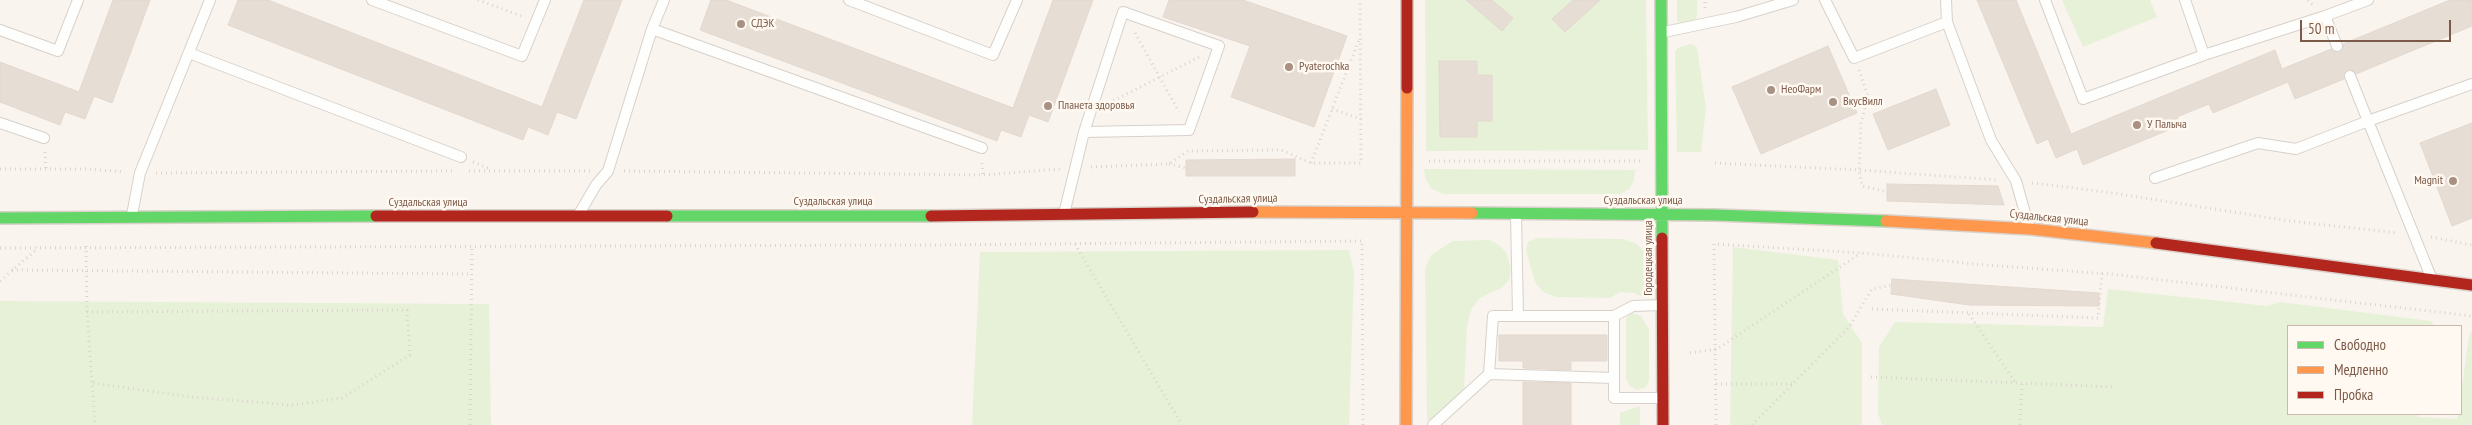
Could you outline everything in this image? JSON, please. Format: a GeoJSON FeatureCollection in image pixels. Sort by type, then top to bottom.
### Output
{"type":"FeatureCollection","features":[{"type":"Feature","properties":{"kind":"street"},"geometry":{"type":"LineString","coordinates":[[1406,425],[1407,0]]}},
{"type":"Feature","properties":{"kind":"street","name":"Городецкая улица"},"geometry":{"type":"LineString","coordinates":[[1661,0],[1663,425]]}},
{"type":"Feature","properties":{"kind":"street","name":"Суздальская улица"},"geometry":{"type":"LineString","coordinates":[[0,218],[132,216],[578,217],[1406,213],[1662,214],[1956,223],[2030,229],[2431,278],[2472,285]]}},
{"type":"Feature","properties":{"kind":"lane"},"geometry":{"type":"LineString","coordinates":[[0,30],[58,51],[78,0]]}},
{"type":"Feature","properties":{"kind":"lane"},"geometry":{"type":"LineString","coordinates":[[132,216],[140,173],[210,0]]}},
{"type":"Feature","properties":{"kind":"lane"},"geometry":{"type":"LineString","coordinates":[[372,0],[522,56],[545,0]]}},
{"type":"Feature","properties":{"kind":"lane"},"geometry":{"type":"LineString","coordinates":[[578,217],[596,185],[608,171],[652,29],[664,0]]}},
{"type":"Feature","properties":{"kind":"lane"},"geometry":{"type":"LineString","coordinates":[[849,0],[993,55],[1017,0]]}},
{"type":"Feature","properties":{"kind":"lane"},"geometry":{"type":"LineString","coordinates":[[1662,33],[1736,17],[1794,0]]}},
{"type":"Feature","properties":{"kind":"lane"},"geometry":{"type":"LineString","coordinates":[[1825,0],[1854,58],[1947,22]]}},
{"type":"Feature","properties":{"kind":"lane"},"geometry":{"type":"LineString","coordinates":[[1946,0],[1947,22],[1991,140],[2016,181],[2030,229]]}},
{"type":"Feature","properties":{"kind":"lane"},"geometry":{"type":"LineString","coordinates":[[2044,0],[2083,100],[2204,55],[2368,0]]}},
{"type":"Feature","properties":{"kind":"lane"},"geometry":{"type":"LineString","coordinates":[[2185,0],[2204,55]]}},
{"type":"Feature","properties":{"kind":"lane"},"geometry":{"type":"LineString","coordinates":[[1063,215],[1084,132],[1123,12],[1219,46],[1189,130],[1084,132]]}},
{"type":"Feature","properties":{"kind":"lane"},"geometry":{"type":"LineString","coordinates":[[2325,16],[2337,46]]}},
{"type":"Feature","properties":{"kind":"lane"},"geometry":{"type":"LineString","coordinates":[[652,29],[982,148]]}},
{"type":"Feature","properties":{"kind":"lane"},"geometry":{"type":"LineString","coordinates":[[190,53],[461,156]]}},
{"type":"Feature","properties":{"kind":"lane"},"geometry":{"type":"LineString","coordinates":[[2350,76],[2431,278]]}},
{"type":"Feature","properties":{"kind":"lane"},"geometry":{"type":"LineString","coordinates":[[2155,178],[2258,144],[2296,149],[2472,84]]}},
{"type":"Feature","properties":{"kind":"lane"},"geometry":{"type":"LineString","coordinates":[[0,123],[44,138]]}},
{"type":"Feature","properties":{"kind":"lane"},"geometry":{"type":"LineString","coordinates":[[1516,214],[1518,315]]}},
{"type":"Feature","properties":{"kind":"lane"},"geometry":{"type":"LineString","coordinates":[[1490,374],[1493,316],[1614,316],[1633,306],[1662,305]]}},
{"type":"Feature","properties":{"kind":"lane"},"geometry":{"type":"LineString","coordinates":[[1614,316],[1614,398],[1663,398]]}},
{"type":"Feature","properties":{"kind":"lane"},"geometry":{"type":"LineString","coordinates":[[1433,425],[1490,374],[1614,378]]}},
{"type":"Feature","properties":{"kind":"path"},"geometry":{"type":"LineString","coordinates":[[478,0],[536,22]]}},
{"type":"Feature","properties":{"kind":"path"},"geometry":{"type":"LineString","coordinates":[[1169,164],[1188,151],[1282,150],[1311,163],[1361,162],[1360,0]]}},
{"type":"Feature","properties":{"kind":"path"},"geometry":{"type":"LineString","coordinates":[[1123,12],[1189,130]]}},
{"type":"Feature","properties":{"kind":"path"},"geometry":{"type":"LineString","coordinates":[[1311,163],[1360,36]]}},
{"type":"Feature","properties":{"kind":"path"},"geometry":{"type":"LineString","coordinates":[[1090,112],[1161,78],[1219,46]]}},
{"type":"Feature","properties":{"kind":"path"},"geometry":{"type":"LineString","coordinates":[[1854,58],[1868,96],[1861,123],[1859,170],[1862,186],[1887,192]]}},
{"type":"Feature","properties":{"kind":"path"},"geometry":{"type":"LineString","coordinates":[[1332,109],[1361,119]]}},
{"type":"Feature","properties":{"kind":"path"},"geometry":{"type":"LineString","coordinates":[[461,156],[494,170]]}},
{"type":"Feature","properties":{"kind":"path"},"geometry":{"type":"LineString","coordinates":[[1422,161],[1643,161]]}},
{"type":"Feature","properties":{"kind":"path"},"geometry":{"type":"LineString","coordinates":[[466,171],[983,175],[1074,168],[1169,164],[1186,168]]}},
{"type":"Feature","properties":{"kind":"path"},"geometry":{"type":"LineString","coordinates":[[0,168],[88,169],[140,173],[457,171]]}},
{"type":"Feature","properties":{"kind":"path"},"geometry":{"type":"LineString","coordinates":[[2290,221],[2412,234],[2472,245]]}},
{"type":"Feature","properties":{"kind":"path"},"geometry":{"type":"LineString","coordinates":[[0,248],[86,246],[472,246],[1362,241],[1363,425]]}},
{"type":"Feature","properties":{"kind":"path"},"geometry":{"type":"LineString","coordinates":[[1074,243],[1182,425]]}},
{"type":"Feature","properties":{"kind":"path"},"geometry":{"type":"LineString","coordinates":[[1716,425],[1717,349],[1714,244],[1862,252],[1986,265],[2102,273],[2472,316]]}},
{"type":"Feature","properties":{"kind":"path"},"geometry":{"type":"LineString","coordinates":[[86,246],[87,312],[93,383],[94,425]]}},
{"type":"Feature","properties":{"kind":"path"},"geometry":{"type":"LineString","coordinates":[[470,425],[472,246]]}},
{"type":"Feature","properties":{"kind":"path"},"geometry":{"type":"LineString","coordinates":[[0,281],[38,247]]}},
{"type":"Feature","properties":{"kind":"path"},"geometry":{"type":"LineString","coordinates":[[1690,353],[1717,349],[1862,252]]}},
{"type":"Feature","properties":{"kind":"path"},"geometry":{"type":"LineString","coordinates":[[12,270],[472,274]]}},
{"type":"Feature","properties":{"kind":"path"},"geometry":{"type":"LineString","coordinates":[[1872,309],[2098,318],[2102,273]]}},
{"type":"Feature","properties":{"kind":"path"},"geometry":{"type":"LineString","coordinates":[[1752,425],[1849,327],[1872,289],[1892,285]]}},
{"type":"Feature","properties":{"kind":"path"},"geometry":{"type":"LineString","coordinates":[[87,312],[407,310],[410,355],[342,398],[291,405],[191,397],[93,383]]}},
{"type":"Feature","properties":{"kind":"path"},"geometry":{"type":"LineString","coordinates":[[1969,314],[2015,383]]}},
{"type":"Feature","properties":{"kind":"path"},"geometry":{"type":"LineString","coordinates":[[1871,376],[2115,387]]}},
{"type":"Feature","properties":{"kind":"path"},"geometry":{"type":"LineString","coordinates":[[2020,425],[2022,383]]}},
{"type":"Feature","properties":{"kind":"path"},"geometry":{"type":"LineString","coordinates":[[1716,384],[1792,384]]}},
{"type":"Feature","properties":{"kind":"green space"},"geometry":{"type":"Polygon","coordinates":[[[1425,0],[1646,0],[1648,150],[1426,151],[1425,0]]]}},
{"type":"Feature","properties":{"kind":"green space"},"geometry":{"type":"Polygon","coordinates":[[[1677,0],[1697,0],[1697,17],[1691,23],[1683,24],[1677,21],[1677,0]]]}},
{"type":"Feature","properties":{"kind":"green space"},"geometry":{"type":"Polygon","coordinates":[[[2062,0],[2150,0],[2157,17],[2083,47],[2062,0]]]}},
{"type":"Feature","properties":{"kind":"green space"},"geometry":{"type":"Polygon","coordinates":[[[1691,44],[1697,47],[1706,109],[1701,152],[1677,152],[1675,52],[1678,48],[1691,44]]]}},
{"type":"Feature","properties":{"kind":"green space"},"geometry":{"type":"Polygon","coordinates":[[[1424,169],[1635,170],[1634,180],[1629,189],[1620,194],[1443,194],[1432,189],[1426,180],[1424,169]]]}},
{"type":"Feature","properties":{"kind":"green space"},"geometry":{"type":"Polygon","coordinates":[[[1537,238],[1622,239],[1637,244],[1644,251],[1646,299],[1634,293],[1620,292],[1610,298],[1556,297],[1543,292],[1535,282],[1526,251],[1528,242],[1537,238]]]}},
{"type":"Feature","properties":{"kind":"green space"},"geometry":{"type":"Polygon","coordinates":[[[1490,240],[1506,252],[1511,269],[1509,280],[1501,288],[1480,298],[1472,308],[1467,325],[1464,392],[1431,421],[1427,419],[1425,268],[1431,255],[1453,241],[1490,240]]]}},
{"type":"Feature","properties":{"kind":"green space"},"geometry":{"type":"Polygon","coordinates":[[[1733,247],[1838,260],[1843,314],[1862,343],[1862,425],[1730,425],[1733,247]]]}},
{"type":"Feature","properties":{"kind":"green space"},"geometry":{"type":"Polygon","coordinates":[[[1349,250],[1354,272],[1349,425],[972,425],[980,252],[1349,250]]]}},
{"type":"Feature","properties":{"kind":"green space"},"geometry":{"type":"Polygon","coordinates":[[[2108,289],[2268,306],[2280,302],[2431,321],[2433,325],[2287,325],[2287,415],[2418,415],[2417,417],[2457,419],[2458,415],[2462,415],[2462,386],[2469,336],[2472,330],[2472,425],[1882,425],[1878,413],[1879,347],[1895,322],[2103,327],[2108,289]]]}},
{"type":"Feature","properties":{"kind":"green space"},"geometry":{"type":"Polygon","coordinates":[[[0,301],[489,304],[491,425],[0,425],[0,301]]]}},
{"type":"Feature","properties":{"kind":"green space"},"geometry":{"type":"Polygon","coordinates":[[[1631,313],[1641,316],[1649,329],[1649,380],[1646,387],[1637,390],[1630,386],[1626,378],[1626,318],[1631,313]]]}},
{"type":"Feature","properties":{"kind":"green space"},"geometry":{"type":"Polygon","coordinates":[[[1640,406],[1640,425],[1620,425],[1620,413],[1640,406]]]}},
{"type":"Feature","properties":{"kind":"building"},"geometry":{"type":"Polygon","coordinates":[[[113,0],[150,0],[112,103],[94,96],[85,119],[65,112],[60,125],[0,102],[0,62],[79,92],[113,0]]]}},
{"type":"Feature","properties":{"kind":"building"},"geometry":{"type":"Polygon","coordinates":[[[238,0],[268,0],[542,107],[584,0],[622,0],[576,119],[557,112],[548,135],[528,127],[523,140],[228,25],[238,0]]]}},
{"type":"Feature","properties":{"kind":"building"},"geometry":{"type":"Polygon","coordinates":[[[711,0],[726,0],[1013,108],[1053,0],[1093,0],[1048,122],[1029,115],[1021,137],[1001,130],[997,141],[700,30],[711,0]]]}},
{"type":"Feature","properties":{"kind":"building","name":"Pyaterochka"},"geometry":{"type":"Polygon","coordinates":[[[1169,0],[1243,0],[1347,36],[1314,127],[1231,97],[1250,46],[1163,17],[1169,0]]]}},
{"type":"Feature","properties":{"kind":"building"},"geometry":{"type":"Polygon","coordinates":[[[1466,0],[1492,0],[1513,18],[1502,31],[1466,0]]]}},
{"type":"Feature","properties":{"kind":"building"},"geometry":{"type":"Polygon","coordinates":[[[1573,0],[1600,0],[1565,32],[1552,19],[1573,0]]]}},
{"type":"Feature","properties":{"kind":"building"},"geometry":{"type":"Polygon","coordinates":[[[1977,0],[2016,0],[2071,134],[2275,50],[2282,69],[2331,49],[2339,52],[2343,50],[2343,44],[2450,0],[2472,0],[2472,26],[2356,74],[2351,69],[2347,70],[2343,75],[2344,79],[2295,99],[2288,82],[2213,113],[2209,104],[2177,117],[2181,125],[2083,165],[2077,149],[2056,158],[2048,139],[2037,144],[1977,0]]]}},
{"type":"Feature","properties":{"kind":"building"},"geometry":{"type":"Polygon","coordinates":[[[1828,46],[1857,113],[1761,154],[1732,87],[1828,46]]]}},
{"type":"Feature","properties":{"kind":"building"},"geometry":{"type":"Polygon","coordinates":[[[1439,61],[1477,61],[1477,75],[1492,75],[1492,121],[1477,121],[1477,137],[1440,137],[1439,61]]]}},
{"type":"Feature","properties":{"kind":"building"},"geometry":{"type":"Polygon","coordinates":[[[1936,89],[1950,125],[1888,150],[1873,114],[1936,89]]]}},
{"type":"Feature","properties":{"kind":"building","name":"Magnit"},"geometry":{"type":"Polygon","coordinates":[[[2472,123],[2472,218],[2452,226],[2420,143],[2472,123]]]}},
{"type":"Feature","properties":{"kind":"building"},"geometry":{"type":"Polygon","coordinates":[[[1295,159],[1295,176],[1186,176],[1186,160],[1295,159]]]}},
{"type":"Feature","properties":{"kind":"building"},"geometry":{"type":"Polygon","coordinates":[[[1887,184],[1998,186],[2004,205],[1887,201],[1887,184]]]}},
{"type":"Feature","properties":{"kind":"building"},"geometry":{"type":"Polygon","coordinates":[[[1892,279],[2099,293],[2099,306],[1969,305],[1891,294],[1892,279]]]}},
{"type":"Feature","properties":{"kind":"building"},"geometry":{"type":"Polygon","coordinates":[[[1499,335],[1607,335],[1607,361],[1571,361],[1571,370],[1523,368],[1523,361],[1499,361],[1499,335]]]}},
{"type":"Feature","properties":{"kind":"building"},"geometry":{"type":"Polygon","coordinates":[[[1523,382],[1571,383],[1571,425],[1523,425],[1523,382]]]}},
{"type":"Feature","properties":{"kind":"traffic: fast"},"geometry":{"type":"LineString","coordinates":[[1661,0],[1662,238]]}},
{"type":"Feature","properties":{"kind":"traffic: fast"},"geometry":{"type":"LineString","coordinates":[[1472,213],[1714,215],[1886,221]]}},
{"type":"Feature","properties":{"kind":"traffic: fast"},"geometry":{"type":"LineString","coordinates":[[0,218],[376,216]]}},
{"type":"Feature","properties":{"kind":"traffic: fast"},"geometry":{"type":"LineString","coordinates":[[667,216],[931,216]]}},
{"type":"Feature","properties":{"kind":"traffic: slow"},"geometry":{"type":"LineString","coordinates":[[1406,425],[1407,88]]}},
{"type":"Feature","properties":{"kind":"traffic: slow"},"geometry":{"type":"LineString","coordinates":[[1253,212],[1472,213]]}},
{"type":"Feature","properties":{"kind":"traffic: slow"},"geometry":{"type":"LineString","coordinates":[[1886,221],[2030,229],[2156,243]]}},
{"type":"Feature","properties":{"kind":"traffic: jam"},"geometry":{"type":"LineString","coordinates":[[1407,0],[1407,88]]}},
{"type":"Feature","properties":{"kind":"traffic: jam"},"geometry":{"type":"LineString","coordinates":[[931,216],[1253,212]]}},
{"type":"Feature","properties":{"kind":"traffic: jam"},"geometry":{"type":"LineString","coordinates":[[376,216],[667,216]]}},
{"type":"Feature","properties":{"kind":"traffic: jam"},"geometry":{"type":"LineString","coordinates":[[1662,238],[1663,425]]}},
{"type":"Feature","properties":{"kind":"traffic: jam"},"geometry":{"type":"LineString","coordinates":[[2156,243],[2472,285]]}},
{"type":"Feature","properties":{"kind":"place","name":"СДЭК"},"geometry":{"type":"Point","coordinates":[741,24]}},
{"type":"Feature","properties":{"kind":"place","name":"Pyaterochka"},"geometry":{"type":"Point","coordinates":[1289,67]}},
{"type":"Feature","properties":{"kind":"place","name":"НеоФарм"},"geometry":{"type":"Point","coordinates":[1771,90]}},
{"type":"Feature","properties":{"kind":"place","name":"ВкусВилл"},"geometry":{"type":"Point","coordinates":[1833,102]}},
{"type":"Feature","properties":{"kind":"place","name":"Планета здоровья"},"geometry":{"type":"Point","coordinates":[1048,106]}},
{"type":"Feature","properties":{"kind":"place","name":"У Палыча"},"geometry":{"type":"Point","coordinates":[2137,125]}},
{"type":"Feature","properties":{"kind":"place","name":"Magnit"},"geometry":{"type":"Point","coordinates":[2453,181]}}]}
